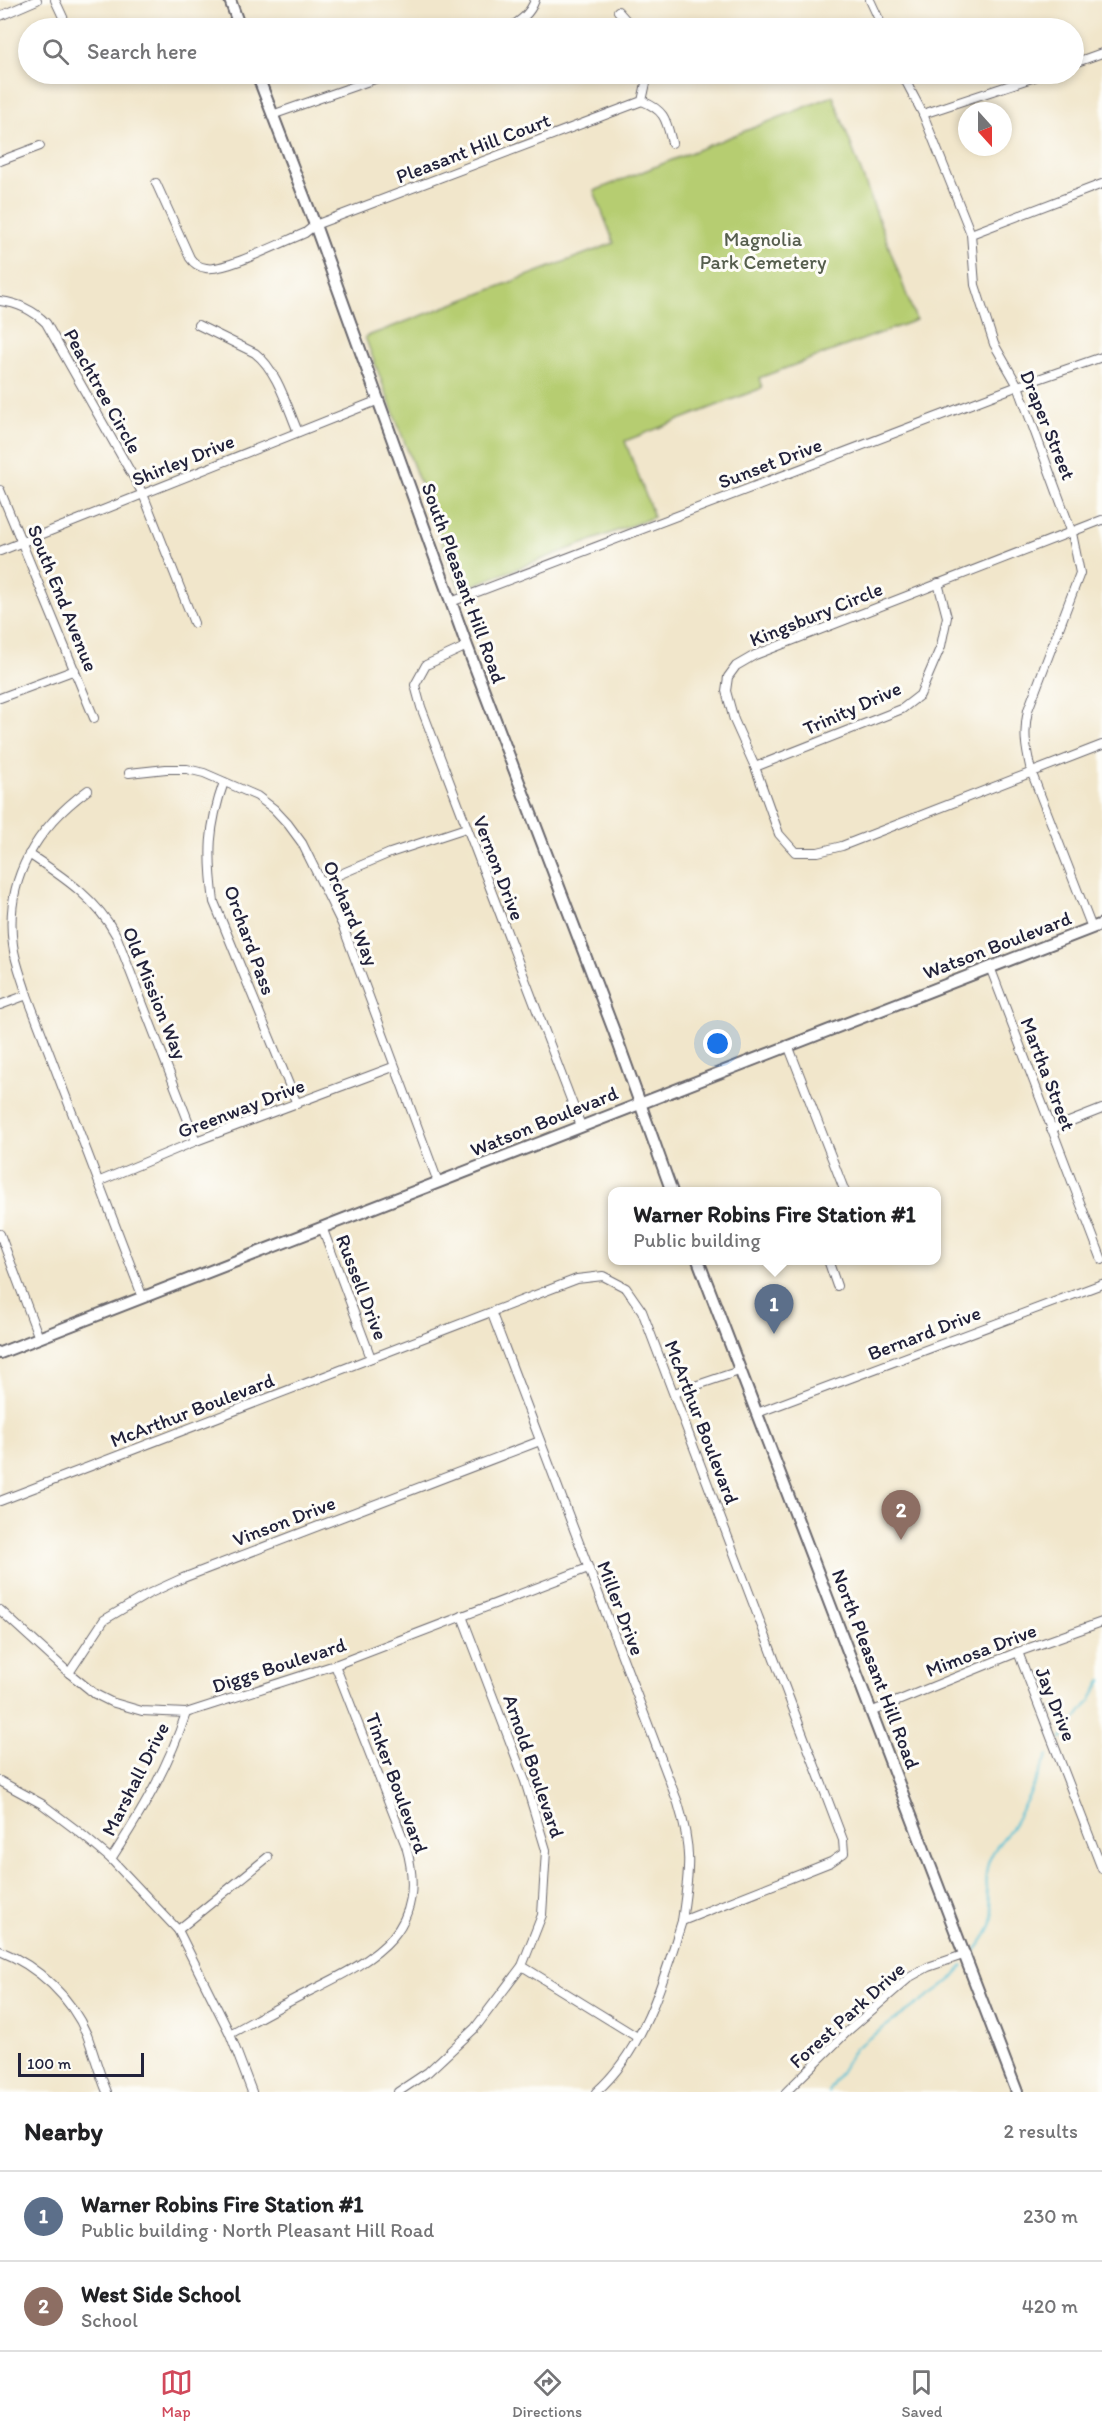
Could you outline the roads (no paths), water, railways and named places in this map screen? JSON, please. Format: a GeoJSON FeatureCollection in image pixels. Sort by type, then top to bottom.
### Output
{"type":"FeatureCollection","features":[{"type":"Feature","properties":{"kind":"street"},"geometry":{"type":"LineString","coordinates":[[0,16],[37,0]]}},
{"type":"Feature","properties":{"kind":"street"},"geometry":{"type":"LineString","coordinates":[[55,0],[63,18]]}},
{"type":"Feature","properties":{"kind":"street"},"geometry":{"type":"LineString","coordinates":[[230,0],[236,18]]}},
{"type":"Feature","properties":{"kind":"street"},"geometry":{"type":"LineString","coordinates":[[523,18],[532,9],[536,0]]}},
{"type":"Feature","properties":{"kind":"street"},"geometry":{"type":"LineString","coordinates":[[870,0],[878,18]]}},
{"type":"Feature","properties":{"kind":"street"},"geometry":{"type":"LineString","coordinates":[[618,11],[624,18]]}},
{"type":"Feature","properties":{"kind":"street"},"geometry":{"type":"LineString","coordinates":[[1084,59],[1102,53]]}},
{"type":"Feature","properties":{"kind":"street","name":"South Pleasant Hill Road"},"geometry":{"type":"LineString","coordinates":[[261,84],[315,225],[467,646],[640,1103]]}},
{"type":"Feature","properties":{"kind":"street"},"geometry":{"type":"LineString","coordinates":[[272,115],[360,84]]}},
{"type":"Feature","properties":{"kind":"street"},"geometry":{"type":"LineString","coordinates":[[646,84],[642,101],[658,108],[665,118],[672,143]]}},
{"type":"Feature","properties":{"kind":"street","name":"Draper Street"},"geometry":{"type":"LineString","coordinates":[[907,84],[923,114],[971,234],[975,285],[994,344],[1018,386],[1072,533],[1080,573],[1028,710],[1024,744],[1031,771],[1097,926]]}},
{"type":"Feature","properties":{"kind":"street"},"geometry":{"type":"LineString","coordinates":[[923,114],[1014,84]]}},
{"type":"Feature","properties":{"kind":"street","name":"Pleasant Hill Court"},"geometry":{"type":"LineString","coordinates":[[156,183],[186,253],[195,265],[207,269],[223,267],[305,233],[315,225],[642,101]]}},
{"type":"Feature","properties":{"kind":"street"},"geometry":{"type":"LineString","coordinates":[[0,161],[40,146]]}},
{"type":"Feature","properties":{"kind":"street"},"geometry":{"type":"LineString","coordinates":[[971,234],[1102,184]]}},
{"type":"Feature","properties":{"kind":"street","name":"Peachtree Circle"},"geometry":{"type":"LineString","coordinates":[[0,301],[12,302],[36,313],[46,323],[143,494],[194,624]]}},
{"type":"Feature","properties":{"kind":"street"},"geometry":{"type":"LineString","coordinates":[[198,325],[262,358],[270,369],[298,432]]}},
{"type":"Feature","properties":{"kind":"street","name":"Sunset Drive"},"geometry":{"type":"LineString","coordinates":[[451,602],[1018,386],[1102,357]]}},
{"type":"Feature","properties":{"kind":"street","name":"Shirley Drive"},"geometry":{"type":"LineString","coordinates":[[0,551],[379,400]]}},
{"type":"Feature","properties":{"kind":"street","name":"South End Avenue"},"geometry":{"type":"LineString","coordinates":[[0,490],[94,718]]}},
{"type":"Feature","properties":{"kind":"street","name":"Kingsbury Circle"},"geometry":{"type":"LineString","coordinates":[[1102,520],[755,655],[736,666],[728,677],[726,691],[734,720],[755,767],[779,834],[795,852],[818,852],[842,846],[1102,745]]}},
{"type":"Feature","properties":{"kind":"street","name":"Trinity Drive"},"geometry":{"type":"LineString","coordinates":[[755,767],[902,709],[920,695],[941,646],[947,617],[938,583]]}},
{"type":"Feature","properties":{"kind":"street","name":"Vernon Drive"},"geometry":{"type":"LineString","coordinates":[[467,646],[426,665],[415,685],[466,828],[581,1126]]}},
{"type":"Feature","properties":{"kind":"street"},"geometry":{"type":"LineString","coordinates":[[0,698],[75,670]]}},
{"type":"Feature","properties":{"kind":"street","name":"Orchard Way"},"geometry":{"type":"LineString","coordinates":[[129,773],[188,769],[240,787],[274,809],[302,843],[342,924],[393,1067],[438,1182]]}},
{"type":"Feature","properties":{"kind":"street","name":"Orchard Pass"},"geometry":{"type":"LineString","coordinates":[[224,782],[213,812],[210,843],[210,872],[214,902],[297,1104]]}},
{"type":"Feature","properties":{"kind":"street"},"geometry":{"type":"LineString","coordinates":[[88,790],[53,819],[39,836],[29,854],[16,887],[12,927],[13,946],[27,994],[143,1298]]}},
{"type":"Feature","properties":{"kind":"street"},"geometry":{"type":"LineString","coordinates":[[322,882],[390,853],[466,828]]}},
{"type":"Feature","properties":{"kind":"street","name":"Old Mission Way"},"geometry":{"type":"LineString","coordinates":[[29,854],[74,885],[97,907],[116,935],[196,1141]]}},
{"type":"Feature","properties":{"kind":"street","name":"Watson Boulevard"},"geometry":{"type":"LineString","coordinates":[[0,1353],[1097,926]]}},
{"type":"Feature","properties":{"kind":"street","name":"Martha Street"},"geometry":{"type":"LineString","coordinates":[[990,967],[1102,1260]]}},
{"type":"Feature","properties":{"kind":"street"},"geometry":{"type":"LineString","coordinates":[[0,1005],[27,994]]}},
{"type":"Feature","properties":{"kind":"street"},"geometry":{"type":"LineString","coordinates":[[788,1045],[843,1187]]}},
{"type":"Feature","properties":{"kind":"street","name":"Greenway Drive"},"geometry":{"type":"LineString","coordinates":[[100,1181],[196,1141],[393,1067]]}},
{"type":"Feature","properties":{"kind":"street"},"geometry":{"type":"LineString","coordinates":[[640,1103],[671,1187]]}},
{"type":"Feature","properties":{"kind":"street"},"geometry":{"type":"LineString","coordinates":[[1052,1129],[1102,1109]]}},
{"type":"Feature","properties":{"kind":"street","name":"Russell Drive"},"geometry":{"type":"LineString","coordinates":[[322,1227],[371,1358]]}},
{"type":"Feature","properties":{"kind":"street"},"geometry":{"type":"LineString","coordinates":[[0,1234],[39,1338]]}},
{"type":"Feature","properties":{"kind":"street","name":"North Pleasant Hill Road"},"geometry":{"type":"LineString","coordinates":[[700,1265],[873,1711],[1017,2092]]}},
{"type":"Feature","properties":{"kind":"street"},"geometry":{"type":"LineString","coordinates":[[830,1265],[837,1286]]}},
{"type":"Feature","properties":{"kind":"street","name":"McArthur Boulevard"},"geometry":{"type":"LineString","coordinates":[[0,1502],[371,1358],[492,1314],[577,1279],[603,1276],[626,1288],[642,1311],[843,1840],[844,1853],[831,1862],[682,1921]]}},
{"type":"Feature","properties":{"kind":"street","name":"Bernard Drive"},"geometry":{"type":"LineString","coordinates":[[757,1413],[1102,1284]]}},
{"type":"Feature","properties":{"kind":"street","name":"Miller Drive"},"geometry":{"type":"LineString","coordinates":[[492,1314],[686,1830],[690,1867],[682,1921]]}},
{"type":"Feature","properties":{"kind":"street"},"geometry":{"type":"LineString","coordinates":[[674,1393],[740,1371]]}},
{"type":"Feature","properties":{"kind":"street","name":"Vinson Drive"},"geometry":{"type":"LineString","coordinates":[[69,1673],[104,1620],[148,1594],[183,1578],[540,1441]]}},
{"type":"Feature","properties":{"kind":"street","name":"Diggs Boulevard"},"geometry":{"type":"LineString","coordinates":[[0,1610],[95,1694],[111,1702],[142,1711],[186,1713],[335,1665],[588,1568]]}},
{"type":"Feature","properties":{"kind":"street","name":"Arnold Boulevard"},"geometry":{"type":"LineString","coordinates":[[398,2092],[429,2072],[475,2028],[522,1966],[542,1915],[546,1850],[525,1781],[462,1616]]}},
{"type":"Feature","properties":{"kind":"street","name":"Mimosa Drive"},"geometry":{"type":"LineString","coordinates":[[873,1711],[1018,1652],[1102,1622]]}},
{"type":"Feature","properties":{"kind":"street","name":"Jay Drive"},"geometry":{"type":"LineString","coordinates":[[1018,1652],[1102,1869]]}},
{"type":"Feature","properties":{"kind":"street","name":"Tinker Boulevard"},"geometry":{"type":"LineString","coordinates":[[230,2034],[352,1971],[373,1957],[399,1929],[407,1909],[412,1891],[410,1860],[406,1846],[335,1665]]}},
{"type":"Feature","properties":{"kind":"street","name":"Marshall Drive"},"geometry":{"type":"LineString","coordinates":[[111,1859],[138,1818],[176,1745],[186,1713]]}},
{"type":"Feature","properties":{"kind":"street"},"geometry":{"type":"LineString","coordinates":[[0,1781],[42,1804],[111,1859],[178,1930],[230,2034],[252,2092]]}},
{"type":"Feature","properties":{"kind":"street"},"geometry":{"type":"LineString","coordinates":[[178,1930],[268,1857]]}},
{"type":"Feature","properties":{"kind":"street"},"geometry":{"type":"LineString","coordinates":[[596,2092],[609,2081],[638,2037],[660,1991],[682,1921]]}},
{"type":"Feature","properties":{"kind":"street"},"geometry":{"type":"LineString","coordinates":[[0,1951],[21,1959],[55,1987],[67,2002],[86,2035],[106,2092]]}},
{"type":"Feature","properties":{"kind":"street","name":"Forest Park Drive"},"geometry":{"type":"LineString","coordinates":[[786,2092],[849,2030],[910,1977],[928,1967],[966,1954]]}},
{"type":"Feature","properties":{"kind":"street"},"geometry":{"type":"LineString","coordinates":[[522,1966],[638,2037]]}},
{"type":"Feature","properties":{"kind":"waterway"},"geometry":{"type":"LineString","coordinates":[[1061,1739],[1090,1701],[1102,1680]]}},
{"type":"Feature","properties":{"kind":"waterway"},"geometry":{"type":"LineString","coordinates":[[973,1953],[985,1938],[993,1917],[985,1882],[989,1862],[1018,1817],[1048,1755]]}},
{"type":"Feature","properties":{"kind":"waterway"},"geometry":{"type":"LineString","coordinates":[[828,2092],[855,2048],[950,1981],[963,1966]]}},
{"type":"Feature","properties":{"kind":"place","name":"Warner Robins Fire Station #1"},"geometry":{"type":"Point","coordinates":[774,1334]}},
{"type":"Feature","properties":{"kind":"place","name":"West Side School"},"geometry":{"type":"Point","coordinates":[901,1540]}},
{"type":"Feature","properties":{"kind":"park label","name":"Magnolia Park Cemetery"},"geometry":{"type":"Point","coordinates":[763,250]}}]}
